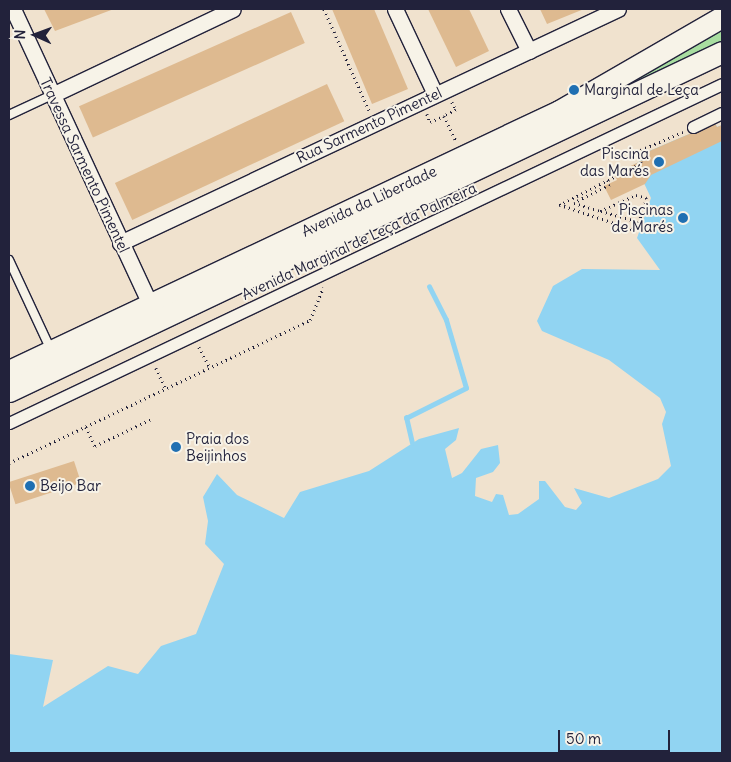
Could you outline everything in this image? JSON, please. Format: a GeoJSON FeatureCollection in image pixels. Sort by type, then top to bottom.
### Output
{"type":"FeatureCollection","features":[{"type":"Feature","properties":{"kind":"main road","name":"Avenida da Liberdade"},"geometry":{"type":"LineString","coordinates":[[9,391],[153,312],[560,111],[722,18]]}},
{"type":"Feature","properties":{"kind":"main road","name":"Avenida da Liberdade"},"geometry":{"type":"LineString","coordinates":[[9,371],[52,351],[153,312],[722,52]]}},
{"type":"Feature","properties":{"kind":"street","name":"Travessa Sarmento Pimentel"},"geometry":{"type":"LineString","coordinates":[[12,9],[153,312]]}},
{"type":"Feature","properties":{"kind":"street"},"geometry":{"type":"LineString","coordinates":[[52,95],[233,9]]}},
{"type":"Feature","properties":{"kind":"street"},"geometry":{"type":"LineString","coordinates":[[395,9],[435,94]]}},
{"type":"Feature","properties":{"kind":"street"},"geometry":{"type":"LineString","coordinates":[[508,9],[529,51]]}},
{"type":"Feature","properties":{"kind":"street","name":"Rua Sarmento Pimentel"},"geometry":{"type":"LineString","coordinates":[[120,243],[618,9]]}},
{"type":"Feature","properties":{"kind":"street","name":"Avenida Marginal de Leça da Palmeira"},"geometry":{"type":"LineString","coordinates":[[9,424],[722,84]]}},
{"type":"Feature","properties":{"kind":"street"},"geometry":{"type":"LineString","coordinates":[[693,127],[722,113]]}},
{"type":"Feature","properties":{"kind":"lane"},"geometry":{"type":"LineString","coordinates":[[9,115],[52,95]]}},
{"type":"Feature","properties":{"kind":"lane"},"geometry":{"type":"LineString","coordinates":[[9,260],[52,351]]}},
{"type":"Feature","properties":{"kind":"path"},"geometry":{"type":"LineString","coordinates":[[324,9],[374,122]]}},
{"type":"Feature","properties":{"kind":"path"},"geometry":{"type":"LineString","coordinates":[[600,211],[636,195],[647,198],[636,231],[559,205],[641,163],[636,152],[693,127]]}},
{"type":"Feature","properties":{"kind":"path"},"geometry":{"type":"LineString","coordinates":[[608,180],[610,185],[574,203],[639,222]]}},
{"type":"Feature","properties":{"kind":"path"},"geometry":{"type":"LineString","coordinates":[[9,463],[310,320],[329,272]]}},
{"type":"Feature","properties":{"kind":"path"},"geometry":{"type":"LineString","coordinates":[[86,427],[95,446],[151,419]]}},
{"type":"Feature","properties":{"kind":"green space"},"geometry":{"type":"Polygon","coordinates":[[[722,26],[722,43],[582,107],[658,66],[722,26]]]}},
{"type":"Feature","properties":{"kind":"water"},"geometry":{"type":"Polygon","coordinates":[[[715,123],[717,127],[722,125],[722,753],[9,753],[9,654],[53,660],[43,707],[108,666],[138,674],[161,646],[196,634],[224,564],[205,544],[208,521],[203,497],[217,474],[237,495],[284,518],[300,492],[369,471],[419,439],[459,428],[456,440],[445,449],[452,478],[462,473],[481,449],[498,445],[500,463],[493,472],[476,478],[475,496],[492,502],[496,494],[503,495],[509,515],[518,514],[539,499],[539,481],[545,481],[565,507],[576,510],[582,503],[574,488],[609,498],[658,479],[671,466],[662,424],[666,412],[660,398],[609,360],[542,331],[537,321],[553,286],[582,269],[660,270],[637,238],[651,198],[635,164],[642,160],[640,155],[715,123]]]}},
{"type":"Feature","properties":{"kind":"building"},"geometry":{"type":"Polygon","coordinates":[[[44,9],[114,9],[55,31],[44,9]]]}},
{"type":"Feature","properties":{"kind":"building"},"geometry":{"type":"Polygon","coordinates":[[[332,9],[374,9],[408,89],[372,104],[332,9]]]}},
{"type":"Feature","properties":{"kind":"building"},"geometry":{"type":"Polygon","coordinates":[[[428,9],[469,9],[489,51],[456,67],[428,9]]]}},
{"type":"Feature","properties":{"kind":"building"},"geometry":{"type":"Polygon","coordinates":[[[540,9],[584,9],[547,24],[540,9]]]}},
{"type":"Feature","properties":{"kind":"building"},"geometry":{"type":"Polygon","coordinates":[[[291,12],[305,43],[93,137],[79,106],[291,12]]]}},
{"type":"Feature","properties":{"kind":"building"},"geometry":{"type":"Polygon","coordinates":[[[327,84],[344,121],[132,220],[115,183],[327,84]]]}},
{"type":"Feature","properties":{"kind":"building","name":"Piscina das Marés"},"geometry":{"type":"Polygon","coordinates":[[[715,123],[717,127],[722,125],[722,141],[651,175],[645,184],[611,200],[604,186],[617,180],[614,174],[643,160],[640,155],[715,123]]]}},
{"type":"Feature","properties":{"kind":"building"},"geometry":{"type":"Polygon","coordinates":[[[74,461],[81,483],[15,504],[9,482],[74,461]]]}},
{"type":"Feature","properties":{"kind":"waterway"},"geometry":{"type":"LineString","coordinates":[[412,443],[406,418],[466,388],[446,320],[429,287]]}},
{"type":"Feature","properties":{"kind":"place","name":"Marginal de Leça"},"geometry":{"type":"Point","coordinates":[574,90]}},
{"type":"Feature","properties":{"kind":"place","name":"Piscina das Marés"},"geometry":{"type":"Point","coordinates":[659,162]}},
{"type":"Feature","properties":{"kind":"place","name":"Piscinas de Marés"},"geometry":{"type":"Point","coordinates":[683,218]}},
{"type":"Feature","properties":{"kind":"place","name":"Praia dos Beijinhos"},"geometry":{"type":"Point","coordinates":[176,447]}},
{"type":"Feature","properties":{"kind":"place","name":"Beijo Bar"},"geometry":{"type":"Point","coordinates":[30,486]}}]}
